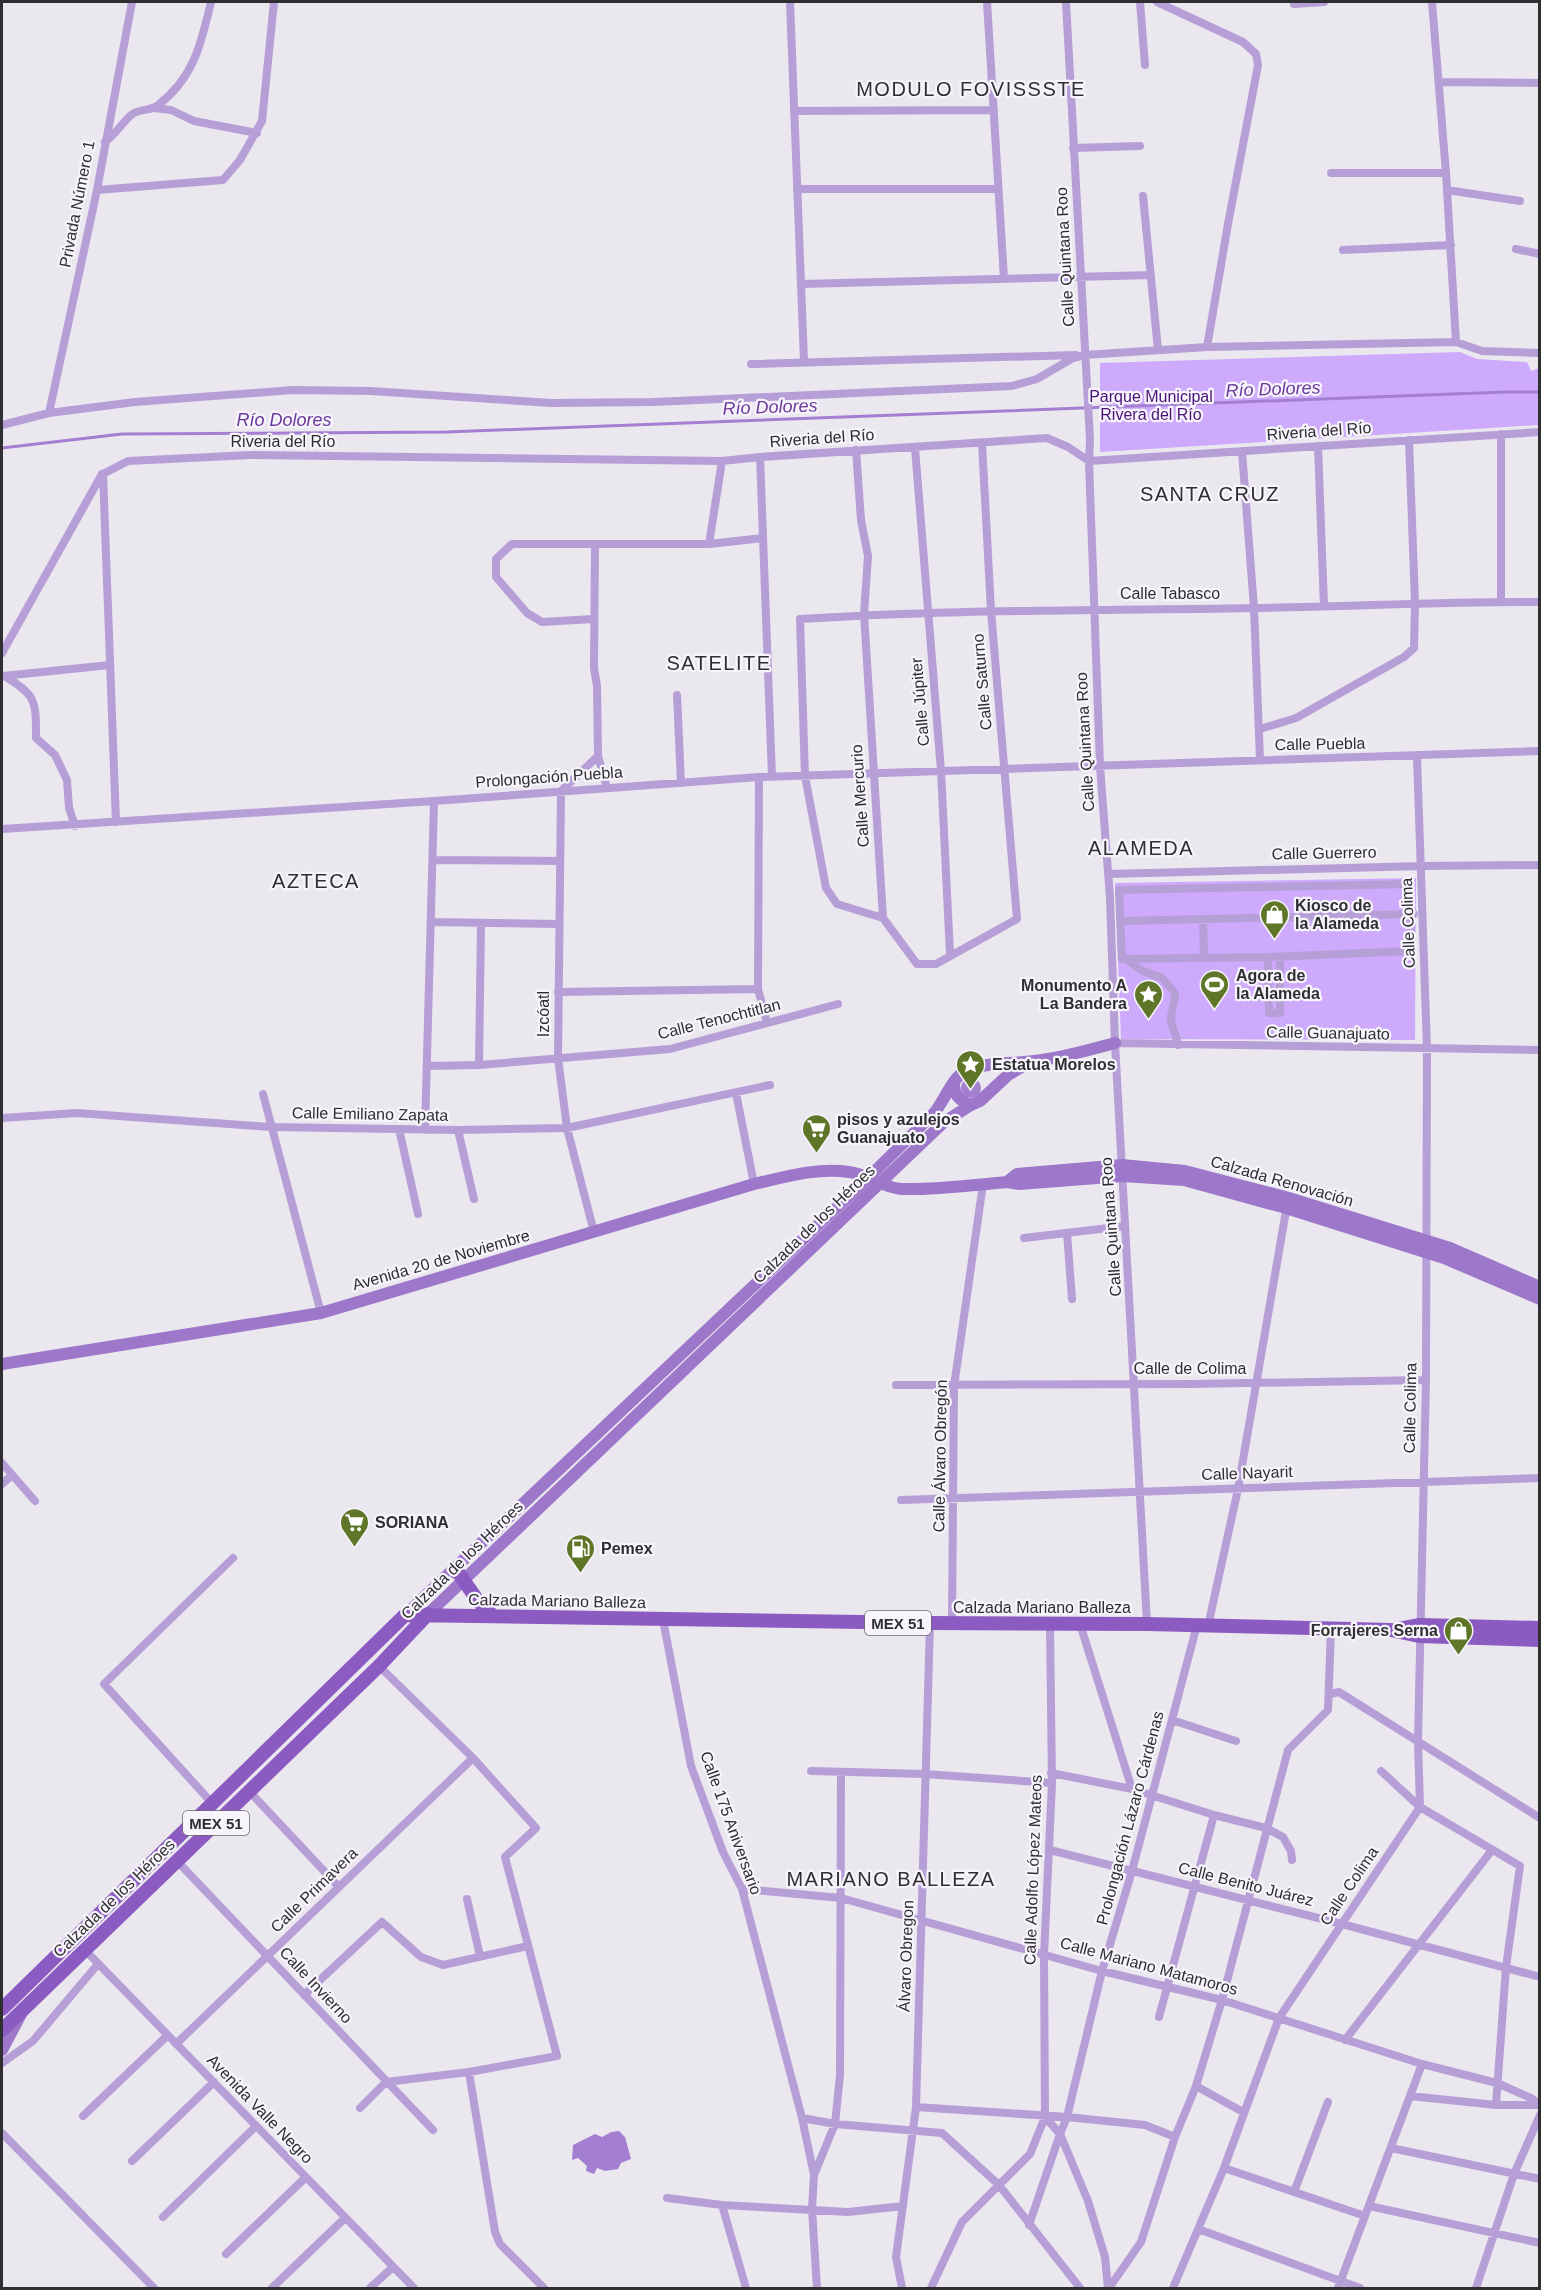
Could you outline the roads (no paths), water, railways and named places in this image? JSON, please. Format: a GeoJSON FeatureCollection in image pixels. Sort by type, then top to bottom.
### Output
{"type":"FeatureCollection","features":[{"type":"Feature","properties":{"kind":"main road"},"geometry":{"type":"LineString","coordinates":[[455,1568],[493,1616]]}},
{"type":"Feature","properties":{"kind":"main road","name":"Calzada de los Héroes"},"geometry":{"type":"LineString","coordinates":[[2,2030],[379,1666],[428,1614]]}},
{"type":"Feature","properties":{"kind":"main road","name":"Calzada Mariano Balleza"},"geometry":{"type":"LineString","coordinates":[[405,1615],[663,1620],[1147,1624],[1391,1630],[1539,1628]]}},
{"type":"Feature","properties":{"kind":"main road","name":"Calzada de los Héroes"},"geometry":{"type":"LineString","coordinates":[[2,2009],[405,1615]]}},
{"type":"Feature","properties":{"kind":"main road","name":"Calzada Mariano Balleza"},"geometry":{"type":"LineString","coordinates":[[1419,1630],[1539,1640]]}},
{"type":"Feature","properties":{"kind":"street","name":"Privada Número 1"},"geometry":{"type":"LineString","coordinates":[[49,412],[97,190],[132,2]]}},
{"type":"Feature","properties":{"kind":"street"},"geometry":{"type":"LineString","coordinates":[[154,108],[178,87],[199,50],[212,2]]}},
{"type":"Feature","properties":{"kind":"street"},"geometry":{"type":"LineString","coordinates":[[97,190],[223,180],[240,160],[262,121],[274,2]]}},
{"type":"Feature","properties":{"kind":"street"},"geometry":{"type":"LineString","coordinates":[[790,2],[804,361]]}},
{"type":"Feature","properties":{"kind":"street"},"geometry":{"type":"LineString","coordinates":[[987,2],[1004,279]]}},
{"type":"Feature","properties":{"kind":"street","name":"Calle Quintana Roo"},"geometry":{"type":"LineString","coordinates":[[1066,2],[1073,148],[1083,279],[1100,766],[1109,874],[1115,1043],[1147,1624]]}},
{"type":"Feature","properties":{"kind":"street"},"geometry":{"type":"LineString","coordinates":[[1140,2],[1145,65]]}},
{"type":"Feature","properties":{"kind":"street"},"geometry":{"type":"LineString","coordinates":[[1157,2],[1243,42],[1256,54],[1258,64],[1227,224],[1207,347]]}},
{"type":"Feature","properties":{"kind":"street"},"geometry":{"type":"LineString","coordinates":[[1294,3],[1324,2]]}},
{"type":"Feature","properties":{"kind":"street"},"geometry":{"type":"LineString","coordinates":[[1432,2],[1446,173],[1456,342]]}},
{"type":"Feature","properties":{"kind":"street"},"geometry":{"type":"LineString","coordinates":[[1439,82],[1539,83]]}},
{"type":"Feature","properties":{"kind":"street"},"geometry":{"type":"LineString","coordinates":[[105,142],[133,113],[154,108],[171,110],[194,121],[257,133]]}},
{"type":"Feature","properties":{"kind":"street"},"geometry":{"type":"LineString","coordinates":[[794,111],[994,110]]}},
{"type":"Feature","properties":{"kind":"street"},"geometry":{"type":"LineString","coordinates":[[1073,148],[1140,146]]}},
{"type":"Feature","properties":{"kind":"street"},"geometry":{"type":"LineString","coordinates":[[1331,173],[1446,173]]}},
{"type":"Feature","properties":{"kind":"street"},"geometry":{"type":"LineString","coordinates":[[797,189],[998,189]]}},
{"type":"Feature","properties":{"kind":"street"},"geometry":{"type":"LineString","coordinates":[[1447,190],[1520,201]]}},
{"type":"Feature","properties":{"kind":"street"},"geometry":{"type":"LineString","coordinates":[[1143,196],[1158,350]]}},
{"type":"Feature","properties":{"kind":"street"},"geometry":{"type":"LineString","coordinates":[[1343,250],[1451,245]]}},
{"type":"Feature","properties":{"kind":"street"},"geometry":{"type":"LineString","coordinates":[[1516,249],[1539,254]]}},
{"type":"Feature","properties":{"kind":"street"},"geometry":{"type":"LineString","coordinates":[[801,284],[1083,279],[1151,275]]}},
{"type":"Feature","properties":{"kind":"street"},"geometry":{"type":"LineString","coordinates":[[751,364],[1085,355],[1207,347],[1456,342],[1482,351],[1539,353]]}},
{"type":"Feature","properties":{"kind":"street"},"geometry":{"type":"LineString","coordinates":[[2,425],[49,412],[135,402],[293,390],[371,391],[551,403],[654,402],[1012,386],[1037,379],[1073,358],[1085,355]]}},
{"type":"Feature","properties":{"kind":"street","name":"Riveria del Río"},"geometry":{"type":"LineString","coordinates":[[103,474],[128,461],[251,455],[722,462],[760,457],[1047,438],[1068,447],[1089,461],[1539,432]]}},
{"type":"Feature","properties":{"kind":"street"},"geometry":{"type":"LineString","coordinates":[[1501,434],[1501,601]]}},
{"type":"Feature","properties":{"kind":"street"},"geometry":{"type":"LineString","coordinates":[[1260,729],[1296,718],[1404,657],[1414,648],[1409,440]]}},
{"type":"Feature","properties":{"kind":"street","name":"Calle Saturno"},"geometry":{"type":"LineString","coordinates":[[950,954],[1017,919],[991,611],[982,443]]}},
{"type":"Feature","properties":{"kind":"street"},"geometry":{"type":"LineString","coordinates":[[1318,446],[1324,606]]}},
{"type":"Feature","properties":{"kind":"street","name":"Calle Júpiter"},"geometry":{"type":"LineString","coordinates":[[915,448],[941,771],[950,954]]}},
{"type":"Feature","properties":{"kind":"street","name":"Calle Mercurio"},"geometry":{"type":"LineString","coordinates":[[856,450],[861,520],[868,556],[864,614],[883,918]]}},
{"type":"Feature","properties":{"kind":"street"},"geometry":{"type":"LineString","coordinates":[[1242,451],[1254,608],[1260,760]]}},
{"type":"Feature","properties":{"kind":"street"},"geometry":{"type":"LineString","coordinates":[[760,457],[772,777]]}},
{"type":"Feature","properties":{"kind":"street"},"geometry":{"type":"LineString","coordinates":[[709,544],[722,462]]}},
{"type":"Feature","properties":{"kind":"street"},"geometry":{"type":"LineString","coordinates":[[2,653],[103,474]]}},
{"type":"Feature","properties":{"kind":"street"},"geometry":{"type":"LineString","coordinates":[[103,474],[116,822]]}},
{"type":"Feature","properties":{"kind":"street"},"geometry":{"type":"LineString","coordinates":[[593,619],[542,622],[527,613],[496,577],[496,559],[512,544],[709,544],[763,538]]}},
{"type":"Feature","properties":{"kind":"street"},"geometry":{"type":"LineString","coordinates":[[595,544],[593,619],[598,756],[607,788]]}},
{"type":"Feature","properties":{"kind":"street","name":"Calle Tabasco"},"geometry":{"type":"LineString","coordinates":[[805,776],[800,619],[864,614],[991,611],[1539,602]]}},
{"type":"Feature","properties":{"kind":"street"},"geometry":{"type":"LineString","coordinates":[[3,676],[110,664]]}},
{"type":"Feature","properties":{"kind":"street"},"geometry":{"type":"LineString","coordinates":[[3,676],[22,687],[36,706],[36,738],[56,755],[67,780],[69,808],[75,826]]}},
{"type":"Feature","properties":{"kind":"street"},"geometry":{"type":"LineString","coordinates":[[676,695],[681,783]]}},
{"type":"Feature","properties":{"kind":"street","name":"Calle Puebla"},"geometry":{"type":"LineString","coordinates":[[1100,766],[1417,757],[1539,751]]}},
{"type":"Feature","properties":{"kind":"street"},"geometry":{"type":"LineString","coordinates":[[561,791],[598,756]]}},
{"type":"Feature","properties":{"kind":"street","name":"Calle Colima"},"geometry":{"type":"LineString","coordinates":[[1173,2289],[1224,2168],[1279,2018],[1420,1807],[1419,1630],[1426,1380],[1427,1049],[1417,757]]}},
{"type":"Feature","properties":{"kind":"street","name":"Prolongación Puebla"},"geometry":{"type":"LineString","coordinates":[[2,829],[75,826],[759,777],[1100,766]]}},
{"type":"Feature","properties":{"kind":"street"},"geometry":{"type":"LineString","coordinates":[[805,776],[826,888],[837,904],[883,918],[917,964],[936,964],[950,954]]}},
{"type":"Feature","properties":{"kind":"street"},"geometry":{"type":"LineString","coordinates":[[759,777],[758,989],[767,1023]]}},
{"type":"Feature","properties":{"kind":"street","name":"Izcóatl"},"geometry":{"type":"LineString","coordinates":[[561,791],[558,1058],[567,1128],[594,1232]]}},
{"type":"Feature","properties":{"kind":"street"},"geometry":{"type":"LineString","coordinates":[[425,1130],[434,801]]}},
{"type":"Feature","properties":{"kind":"street"},"geometry":{"type":"LineString","coordinates":[[433,860],[560,861]]}},
{"type":"Feature","properties":{"kind":"street","name":"Calle Guerrero"},"geometry":{"type":"LineString","coordinates":[[1109,874],[1539,865]]}},
{"type":"Feature","properties":{"kind":"street"},"geometry":{"type":"LineString","coordinates":[[1126,959],[1280,957],[1411,951],[1410,884],[1119,890],[1122,959],[1126,959],[1141,970],[1154,974],[1171,986],[1175,993],[1171,1017],[1178,1045]]}},
{"type":"Feature","properties":{"kind":"street"},"geometry":{"type":"LineString","coordinates":[[1121,921],[1422,914]]}},
{"type":"Feature","properties":{"kind":"street"},"geometry":{"type":"LineString","coordinates":[[1203,919],[1204,958]]}},
{"type":"Feature","properties":{"kind":"street"},"geometry":{"type":"LineString","coordinates":[[432,922],[559,924]]}},
{"type":"Feature","properties":{"kind":"street"},"geometry":{"type":"LineString","coordinates":[[479,1065],[481,924]]}},
{"type":"Feature","properties":{"kind":"street"},"geometry":{"type":"LineString","coordinates":[[1268,957],[1269,1013],[1280,1013],[1280,957]]}},
{"type":"Feature","properties":{"kind":"street"},"geometry":{"type":"LineString","coordinates":[[1154,974],[1172,959]]}},
{"type":"Feature","properties":{"kind":"street"},"geometry":{"type":"LineString","coordinates":[[558,992],[758,989]]}},
{"type":"Feature","properties":{"kind":"street","name":"Calle Tenochtitlan"},"geometry":{"type":"LineString","coordinates":[[427,1066],[479,1065],[670,1049],[838,1005]]}},
{"type":"Feature","properties":{"kind":"street"},"geometry":{"type":"LineString","coordinates":[[1031,1062],[1064,1057],[1115,1043]]}},
{"type":"Feature","properties":{"kind":"street","name":"Calle Guanajuato"},"geometry":{"type":"LineString","coordinates":[[1115,1043],[1539,1050]]}},
{"type":"Feature","properties":{"kind":"street","name":"Calzada de los Héroes"},"geometry":{"type":"LineString","coordinates":[[405,1615],[869,1177],[935,1112],[954,1082],[964,1071],[1003,1063],[1031,1062]]}},
{"type":"Feature","properties":{"kind":"street","name":"Calzada de los Héroes"},"geometry":{"type":"LineString","coordinates":[[428,1614],[944,1122],[980,1101],[1008,1076],[1031,1062]]}},
{"type":"Feature","properties":{"kind":"street"},"geometry":{"type":"LineString","coordinates":[[974,1069],[984,1074],[989,1084],[987,1095]]}},
{"type":"Feature","properties":{"kind":"street"},"geometry":{"type":"LineString","coordinates":[[954,1082],[954,1092],[961,1101],[971,1105]]}},
{"type":"Feature","properties":{"kind":"street","name":"Calle Emiliano Zapata"},"geometry":{"type":"LineString","coordinates":[[2,1118],[77,1113],[271,1127],[425,1130],[567,1128],[770,1085]]}},
{"type":"Feature","properties":{"kind":"street"},"geometry":{"type":"LineString","coordinates":[[736,1093],[754,1184]]}},
{"type":"Feature","properties":{"kind":"street"},"geometry":{"type":"LineString","coordinates":[[263,1094],[321,1313]]}},
{"type":"Feature","properties":{"kind":"street"},"geometry":{"type":"LineString","coordinates":[[399,1129],[418,1214]]}},
{"type":"Feature","properties":{"kind":"street"},"geometry":{"type":"LineString","coordinates":[[458,1130],[474,1199]]}},
{"type":"Feature","properties":{"kind":"street","name":"Calzada Renovación"},"geometry":{"type":"LineString","coordinates":[[882,1183],[898,1189],[1007,1182],[1017,1174],[1122,1170],[1185,1171],[1427,1246],[1539,1299]]}},
{"type":"Feature","properties":{"kind":"street","name":"Avenida 20 de Noviembre"},"geometry":{"type":"LineString","coordinates":[[2,1364],[321,1313],[754,1184],[806,1173],[849,1172],[882,1183]]}},
{"type":"Feature","properties":{"kind":"street","name":"Calle Álvaro Obregón"},"geometry":{"type":"LineString","coordinates":[[952,1623],[955,1498],[954,1386],[983,1184]]}},
{"type":"Feature","properties":{"kind":"street","name":"Prolongación Lázaro Cárdenas"},"geometry":{"type":"LineString","coordinates":[[1029,2225],[1067,2116],[1102,1971],[1132,1871],[1172,1720],[1202,1625],[1238,1489],[1287,1203]]}},
{"type":"Feature","properties":{"kind":"street"},"geometry":{"type":"LineString","coordinates":[[1024,1238],[1125,1226]]}},
{"type":"Feature","properties":{"kind":"street"},"geometry":{"type":"LineString","coordinates":[[1066,1233],[1072,1299]]}},
{"type":"Feature","properties":{"kind":"street","name":"Calzada Renovación"},"geometry":{"type":"LineString","coordinates":[[1427,1246],[1450,1248],[1539,1287]]}},
{"type":"Feature","properties":{"kind":"street","name":"Calle de Colima"},"geometry":{"type":"LineString","coordinates":[[896,1385],[1426,1380]]}},
{"type":"Feature","properties":{"kind":"street"},"geometry":{"type":"LineString","coordinates":[[2,1463],[35,1501]]}},
{"type":"Feature","properties":{"kind":"street"},"geometry":{"type":"LineString","coordinates":[[2,1484],[12,1475]]}},
{"type":"Feature","properties":{"kind":"street","name":"Calle Nayarit"},"geometry":{"type":"LineString","coordinates":[[901,1500],[1539,1478]]}},
{"type":"Feature","properties":{"kind":"street"},"geometry":{"type":"LineString","coordinates":[[213,1803],[104,1684],[233,1558]]}},
{"type":"Feature","properties":{"kind":"street","name":"Calle 175 Aniversario"},"geometry":{"type":"LineString","coordinates":[[663,1620],[692,1766],[723,1852],[742,1889],[802,2118],[814,2175]]}},
{"type":"Feature","properties":{"kind":"street","name":"Álvaro Obregon"},"geometry":{"type":"LineString","coordinates":[[902,2289],[896,2257],[916,2107],[930,1623]]}},
{"type":"Feature","properties":{"kind":"street","name":"Calle Adolfo López Mateos"},"geometry":{"type":"LineString","coordinates":[[1045,2117],[1044,1955],[1052,1783],[1050,1624]]}},
{"type":"Feature","properties":{"kind":"street"},"geometry":{"type":"LineString","coordinates":[[1080,1624],[1132,1790]]}},
{"type":"Feature","properties":{"kind":"street"},"geometry":{"type":"LineString","coordinates":[[1108,2289],[1141,2242],[1175,2137],[1196,2086],[1222,2000],[1288,1750],[1328,1710],[1331,1629]]}},
{"type":"Feature","properties":{"kind":"street"},"geometry":{"type":"LineString","coordinates":[[360,2108],[386,2082],[469,2072],[557,2056],[505,1857],[536,1828],[473,1758],[379,1666]]}},
{"type":"Feature","properties":{"kind":"street"},"geometry":{"type":"LineString","coordinates":[[1329,1695],[1339,1692],[1539,1818]]}},
{"type":"Feature","properties":{"kind":"street"},"geometry":{"type":"LineString","coordinates":[[1172,1720],[1236,1742]]}},
{"type":"Feature","properties":{"kind":"street","name":"Calle Primavera"},"geometry":{"type":"LineString","coordinates":[[176,2044],[473,1758]]}},
{"type":"Feature","properties":{"kind":"street"},"geometry":{"type":"LineString","coordinates":[[811,1771],[926,1774],[1052,1783]]}},
{"type":"Feature","properties":{"kind":"street"},"geometry":{"type":"LineString","coordinates":[[1381,1772],[1420,1807],[1520,1866],[1506,1968],[1496,2105]]}},
{"type":"Feature","properties":{"kind":"street"},"geometry":{"type":"LineString","coordinates":[[818,2289],[812,2210],[814,2175],[835,2124],[840,2075],[841,1773]]}},
{"type":"Feature","properties":{"kind":"street"},"geometry":{"type":"LineString","coordinates":[[1051,1773],[1152,1794],[1214,1815],[1266,1828],[1283,1837],[1291,1851],[1292,1860]]}},
{"type":"Feature","properties":{"kind":"street"},"geometry":{"type":"LineString","coordinates":[[249,1791],[339,1887]]}},
{"type":"Feature","properties":{"kind":"street"},"geometry":{"type":"LineString","coordinates":[[1159,2017],[1214,1815]]}},
{"type":"Feature","properties":{"kind":"street","name":"Calle Benito Juárez"},"geometry":{"type":"LineString","coordinates":[[1050,1850],[1539,1977]]}},
{"type":"Feature","properties":{"kind":"street"},"geometry":{"type":"LineString","coordinates":[[1345,2040],[1492,1850]]}},
{"type":"Feature","properties":{"kind":"street","name":"Calle Invierno"},"geometry":{"type":"LineString","coordinates":[[177,1861],[433,2130]]}},
{"type":"Feature","properties":{"kind":"street","name":"Calle Mariano Matamoros"},"geometry":{"type":"LineString","coordinates":[[742,1889],[840,1898],[1102,1971],[1222,2000],[1422,2064],[1497,2083],[1531,2098],[1539,2105]]}},
{"type":"Feature","properties":{"kind":"street"},"geometry":{"type":"LineString","coordinates":[[466,1899],[480,1956]]}},
{"type":"Feature","properties":{"kind":"street"},"geometry":{"type":"LineString","coordinates":[[304,1995],[382,1922],[420,1957],[443,1965],[528,1946]]}},
{"type":"Feature","properties":{"kind":"street","name":"Avenida Valle Negro"},"geometry":{"type":"LineString","coordinates":[[84,1950],[414,2289]]}},
{"type":"Feature","properties":{"kind":"street"},"geometry":{"type":"LineString","coordinates":[[2,2063],[33,2041],[98,1964]]}},
{"type":"Feature","properties":{"kind":"street"},"geometry":{"type":"LineString","coordinates":[[2,2050],[24,2008]]}},
{"type":"Feature","properties":{"kind":"street"},"geometry":{"type":"LineString","coordinates":[[83,2116],[168,2035]]}},
{"type":"Feature","properties":{"kind":"street"},"geometry":{"type":"LineString","coordinates":[[1340,2285],[1422,2064]]}},
{"type":"Feature","properties":{"kind":"street"},"geometry":{"type":"LineString","coordinates":[[469,2072],[495,2232],[500,2244],[544,2289]]}},
{"type":"Feature","properties":{"kind":"street"},"geometry":{"type":"LineString","coordinates":[[132,2161],[214,2082]]}},
{"type":"Feature","properties":{"kind":"street"},"geometry":{"type":"LineString","coordinates":[[1196,2086],[1244,2112]]}},
{"type":"Feature","properties":{"kind":"street"},"geometry":{"type":"LineString","coordinates":[[1410,2096],[1496,2105],[1539,2105]]}},
{"type":"Feature","properties":{"kind":"street"},"geometry":{"type":"LineString","coordinates":[[1294,2192],[1328,2102]]}},
{"type":"Feature","properties":{"kind":"street"},"geometry":{"type":"LineString","coordinates":[[916,2107],[1045,2117],[1067,2116],[1145,2125],[1175,2137]]}},
{"type":"Feature","properties":{"kind":"street"},"geometry":{"type":"LineString","coordinates":[[1476,2289],[1514,2174],[1539,2115]]}},
{"type":"Feature","properties":{"kind":"street"},"geometry":{"type":"LineString","coordinates":[[1045,2117],[1060,2134],[1088,2200],[1105,2257],[1108,2289]]}},
{"type":"Feature","properties":{"kind":"street"},"geometry":{"type":"LineString","coordinates":[[931,2289],[962,2222],[1030,2154],[1045,2117]]}},
{"type":"Feature","properties":{"kind":"street"},"geometry":{"type":"LineString","coordinates":[[802,2118],[835,2124],[942,2133],[999,2185],[1080,2289]]}},
{"type":"Feature","properties":{"kind":"street"},"geometry":{"type":"LineString","coordinates":[[163,2217],[256,2126]]}},
{"type":"Feature","properties":{"kind":"street"},"geometry":{"type":"LineString","coordinates":[[2,2133],[154,2289]]}},
{"type":"Feature","properties":{"kind":"street"},"geometry":{"type":"LineString","coordinates":[[1390,2148],[1539,2179]]}},
{"type":"Feature","properties":{"kind":"street"},"geometry":{"type":"LineString","coordinates":[[1224,2168],[1365,2216]]}},
{"type":"Feature","properties":{"kind":"street"},"geometry":{"type":"LineString","coordinates":[[226,2254],[306,2177]]}},
{"type":"Feature","properties":{"kind":"street"},"geometry":{"type":"LineString","coordinates":[[667,2198],[722,2205],[848,2212],[903,2206]]}},
{"type":"Feature","properties":{"kind":"street"},"geometry":{"type":"LineString","coordinates":[[722,2205],[746,2289]]}},
{"type":"Feature","properties":{"kind":"street"},"geometry":{"type":"LineString","coordinates":[[1369,2206],[1539,2243]]}},
{"type":"Feature","properties":{"kind":"street"},"geometry":{"type":"LineString","coordinates":[[272,2289],[345,2218]]}},
{"type":"Feature","properties":{"kind":"street"},"geometry":{"type":"LineString","coordinates":[[1198,2229],[1340,2285],[1360,2289]]}},
{"type":"Feature","properties":{"kind":"street"},"geometry":{"type":"LineString","coordinates":[[370,2289],[393,2267]]}},
{"type":"Feature","properties":{"kind":"waterway","name":"Río Dolores"},"geometry":{"type":"LineString","coordinates":[[2,448],[122,434],[447,432],[1540,392]]}},
{"type":"Feature","properties":{"kind":"place","name":"Kiosco de la Alameda"},"geometry":{"type":"Point","coordinates":[1274,940]}},
{"type":"Feature","properties":{"kind":"place","name":"Agora de la Alameda"},"geometry":{"type":"Point","coordinates":[1215,1010]}},
{"type":"Feature","properties":{"kind":"place","name":"Monumento A La Bandera"},"geometry":{"type":"Point","coordinates":[1148,1020]}},
{"type":"Feature","properties":{"kind":"place","name":"Estatua Morelos"},"geometry":{"type":"Point","coordinates":[971,1090]}},
{"type":"Feature","properties":{"kind":"place","name":"pisos y azulejos Guanajuato"},"geometry":{"type":"Point","coordinates":[816,1154]}},
{"type":"Feature","properties":{"kind":"place","name":"SORIANA"},"geometry":{"type":"Point","coordinates":[354,1548]}},
{"type":"Feature","properties":{"kind":"place","name":"Pemex"},"geometry":{"type":"Point","coordinates":[580,1574]}},
{"type":"Feature","properties":{"kind":"place","name":"Forrajeres Serna"},"geometry":{"type":"Point","coordinates":[1459,1656]}},
{"type":"Feature","properties":{"kind":"district","name":"MODULO FOVISSSTE"},"geometry":{"type":"Point","coordinates":[971,89]}},
{"type":"Feature","properties":{"kind":"district","name":"SANTA CRUZ"},"geometry":{"type":"Point","coordinates":[1210,494]}},
{"type":"Feature","properties":{"kind":"district","name":"SATELITE"},"geometry":{"type":"Point","coordinates":[719,663]}},
{"type":"Feature","properties":{"kind":"district","name":"ALAMEDA"},"geometry":{"type":"Point","coordinates":[1141,848]}},
{"type":"Feature","properties":{"kind":"district","name":"AZTECA"},"geometry":{"type":"Point","coordinates":[316,881]}},
{"type":"Feature","properties":{"kind":"district","name":"MARIANO BALLEZA"},"geometry":{"type":"Point","coordinates":[891,1879]}},
{"type":"Feature","properties":{"kind":"park label","name":"Parque Municipal Rivera del Río"},"geometry":{"type":"Point","coordinates":[1151,405]}}]}
